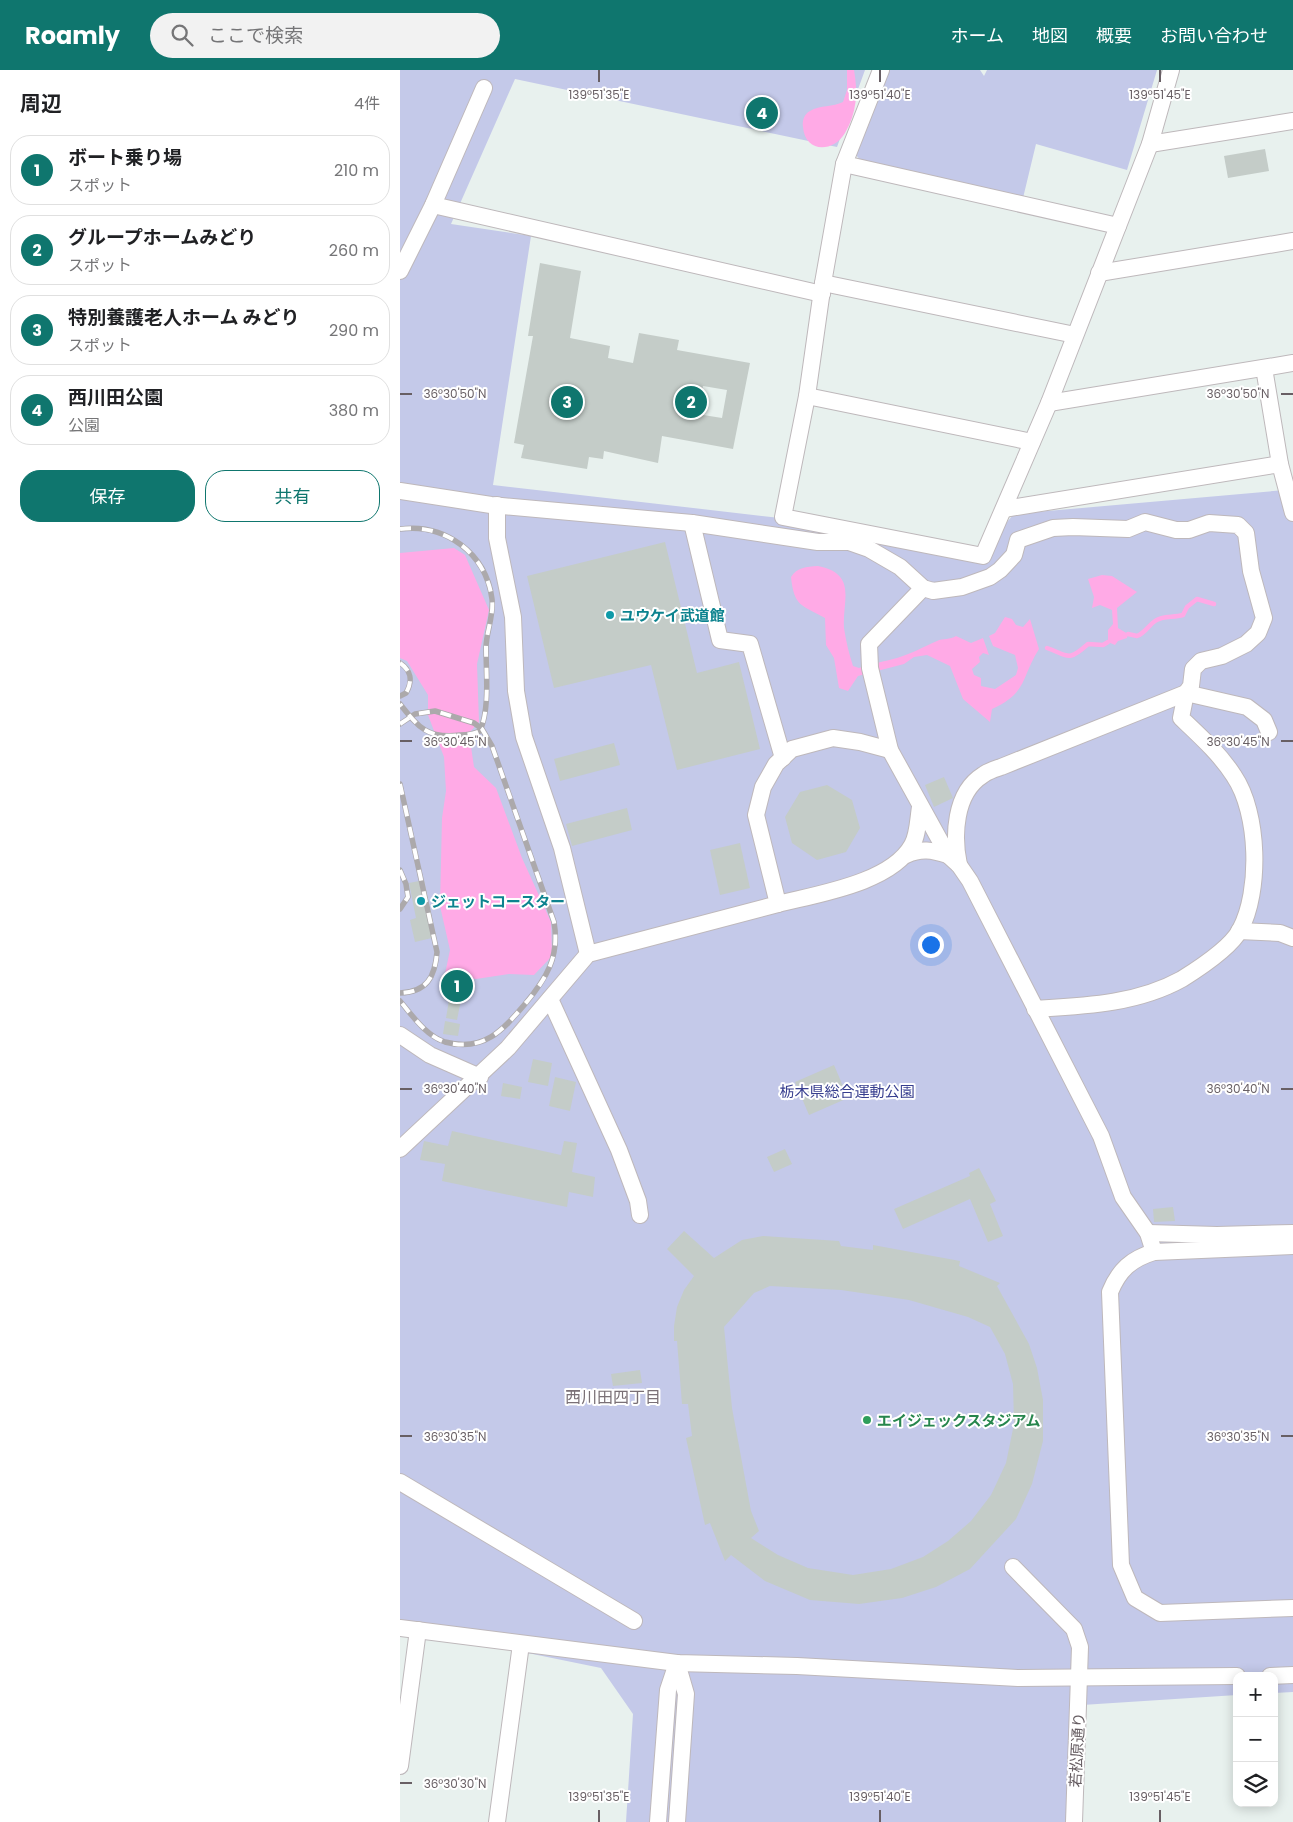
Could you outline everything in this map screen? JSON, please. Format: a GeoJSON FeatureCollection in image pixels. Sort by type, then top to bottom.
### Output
{"type":"FeatureCollection","features":[{"type":"Feature","properties":{"kind":"street"},"geometry":{"type":"LineString","coordinates":[[881,70],[844,164],[822,289],[808,396],[783,517],[983,556],[1049,403],[1150,144],[1172,70]]}},
{"type":"Feature","properties":{"kind":"street"},"geometry":{"type":"LineString","coordinates":[[400,272],[433,205],[484,88]]}},
{"type":"Feature","properties":{"kind":"street"},"geometry":{"type":"LineString","coordinates":[[1150,144],[1293,121]]}},
{"type":"Feature","properties":{"kind":"street"},"geometry":{"type":"LineString","coordinates":[[844,164],[1118,226]]}},
{"type":"Feature","properties":{"kind":"street"},"geometry":{"type":"LineString","coordinates":[[433,205],[822,289],[1075,335]]}},
{"type":"Feature","properties":{"kind":"street"},"geometry":{"type":"LineString","coordinates":[[1099,273],[1293,241]]}},
{"type":"Feature","properties":{"kind":"street"},"geometry":{"type":"LineString","coordinates":[[1049,403],[1293,363]]}},
{"type":"Feature","properties":{"kind":"street"},"geometry":{"type":"LineString","coordinates":[[1264,368],[1280,464],[1293,514]]}},
{"type":"Feature","properties":{"kind":"street"},"geometry":{"type":"LineString","coordinates":[[808,396],[1032,442]]}},
{"type":"Feature","properties":{"kind":"street"},"geometry":{"type":"LineString","coordinates":[[1004,509],[1280,464]]}},
{"type":"Feature","properties":{"kind":"street"},"geometry":{"type":"LineString","coordinates":[[400,491],[443,499],[497,505],[692,523],[818,542],[849,542],[869,549],[900,567],[922,588],[933,591],[948,590],[990,577],[1000,570],[1014,555],[1018,540],[1053,528],[1128,529],[1145,522],[1184,530],[1209,523],[1238,525],[1246,533],[1254,589],[1264,618],[1262,626],[1246,644],[1236,650],[1201,661],[1193,669],[1191,686],[1186,693],[1181,718],[1212,747],[1236,778],[1248,808],[1254,846],[1254,882],[1240,931],[1218,953],[1182,979],[1141,996],[1107,1004],[1035,1009]]}},
{"type":"Feature","properties":{"kind":"street"},"geometry":{"type":"LineString","coordinates":[[497,505],[497,538],[513,617],[516,691],[524,737],[562,848],[588,954]]}},
{"type":"Feature","properties":{"kind":"street"},"geometry":{"type":"LineString","coordinates":[[692,523],[720,640],[750,644],[783,758]]}},
{"type":"Feature","properties":{"kind":"street"},"geometry":{"type":"LineString","coordinates":[[922,588],[869,644],[870,668],[890,750],[920,807],[953,860],[970,881],[1101,1136],[1123,1197],[1148,1233],[1154,1252]]}},
{"type":"Feature","properties":{"kind":"street"},"geometry":{"type":"LineString","coordinates":[[953,860],[958,809],[968,791],[981,775],[1186,693],[1247,707],[1264,720],[1269,732]]}},
{"type":"Feature","properties":{"kind":"street"},"geometry":{"type":"LineString","coordinates":[[778,904],[756,815],[763,787],[776,764],[792,749],[833,738],[860,742],[890,750]]}},
{"type":"Feature","properties":{"kind":"street"},"geometry":{"type":"LineString","coordinates":[[906,855],[913,843],[920,807]]}},
{"type":"Feature","properties":{"kind":"street"},"geometry":{"type":"LineString","coordinates":[[400,1149],[508,1048],[588,954],[864,882],[916,850],[928,850],[953,860]]}},
{"type":"Feature","properties":{"kind":"street"},"geometry":{"type":"LineString","coordinates":[[1240,931],[1280,934],[1293,938]]}},
{"type":"Feature","properties":{"kind":"street"},"geometry":{"type":"LineString","coordinates":[[550,998],[619,1150],[638,1201],[640,1215]]}},
{"type":"Feature","properties":{"kind":"street"},"geometry":{"type":"LineString","coordinates":[[400,1035],[430,1055],[480,1076]]}},
{"type":"Feature","properties":{"kind":"street"},"geometry":{"type":"LineString","coordinates":[[1148,1233],[1217,1235],[1293,1233]]}},
{"type":"Feature","properties":{"kind":"street"},"geometry":{"type":"LineString","coordinates":[[1293,1246],[1154,1252],[1138,1257],[1129,1265],[1116,1277],[1110,1292],[1121,1565],[1135,1598],[1160,1613],[1293,1608]]}},
{"type":"Feature","properties":{"kind":"street"},"geometry":{"type":"LineString","coordinates":[[400,1482],[634,1621]]}},
{"type":"Feature","properties":{"kind":"street","name":"若松原通り"},"geometry":{"type":"LineString","coordinates":[[1012,1567],[1074,1629],[1080,1647],[1074,1822]]}},
{"type":"Feature","properties":{"kind":"street"},"geometry":{"type":"LineString","coordinates":[[400,1628],[677,1663],[1080,1678],[1233,1676]]}},
{"type":"Feature","properties":{"kind":"street"},"geometry":{"type":"LineString","coordinates":[[400,1766],[418,1630]]}},
{"type":"Feature","properties":{"kind":"street"},"geometry":{"type":"LineString","coordinates":[[498,1822],[521,1644]]}},
{"type":"Feature","properties":{"kind":"street"},"geometry":{"type":"LineString","coordinates":[[658,1822],[668,1690],[677,1663]]}},
{"type":"Feature","properties":{"kind":"street"},"geometry":{"type":"LineString","coordinates":[[677,1663],[686,1694],[677,1822]]}},
{"type":"Feature","properties":{"kind":"street"},"geometry":{"type":"LineString","coordinates":[[1278,1676],[1293,1675]]}},
{"type":"Feature","properties":{"kind":"green space","name":"栃木県総合運動公園"},"geometry":{"type":"Polygon","coordinates":[[[400,70],[865,70],[837,147],[515,79],[451,224],[531,236],[493,485],[789,519],[978,555],[1014,514],[1285,490],[1293,522],[1293,1692],[1278,1693],[1278,1672],[1233,1672],[1233,1695],[1082,1705],[1077,1822],[626,1822],[633,1714],[601,1668],[400,1627],[400,70]]]}},
{"type":"Feature","properties":{"kind":"green space"},"geometry":{"type":"Polygon","coordinates":[[[887,70],[980,70],[984,76],[987,70],[1157,70],[1127,170],[1036,144],[1023,198],[863,163],[855,154],[887,70]]]}},
{"type":"Feature","properties":{"kind":"shaded area"},"geometry":{"type":"Polygon","coordinates":[[[847,70],[854,70],[856,86],[856,102],[849,125],[840,140],[834,144],[827,147],[814,146],[805,136],[804,118],[808,112],[814,109],[843,102],[847,90],[847,70]]]}},
{"type":"Feature","properties":{"kind":"shaded area"},"geometry":{"type":"Polygon","coordinates":[[[454,548],[465,555],[489,610],[477,664],[479,722],[469,733],[474,767],[496,788],[522,858],[551,922],[552,956],[534,975],[509,974],[476,979],[445,974],[450,950],[440,906],[442,818],[446,791],[444,757],[428,715],[428,695],[407,661],[400,658],[400,553],[454,548]]]}},
{"type":"Feature","properties":{"kind":"shaded area"},"geometry":{"type":"Polygon","coordinates":[[[818,566],[839,575],[843,582],[845,590],[844,628],[853,666],[859,668],[897,658],[939,640],[956,636],[971,643],[983,638],[989,655],[983,653],[979,657],[980,662],[972,669],[974,675],[981,678],[981,686],[995,689],[1016,675],[1018,668],[1015,655],[993,646],[989,636],[995,633],[1005,617],[1012,619],[1016,625],[1023,627],[1030,619],[1039,649],[1018,690],[1004,703],[992,709],[990,722],[963,699],[950,666],[927,655],[914,657],[904,664],[858,676],[848,691],[839,688],[834,658],[826,645],[825,618],[801,604],[797,600],[792,587],[791,577],[796,571],[806,567],[818,566]]]}},
{"type":"Feature","properties":{"kind":"shaded area"},"geometry":{"type":"Polygon","coordinates":[[[1102,575],[1112,576],[1137,592],[1117,608],[1118,628],[1128,634],[1127,638],[1118,641],[1115,645],[1108,642],[1108,630],[1113,624],[1112,610],[1100,605],[1092,608],[1094,597],[1088,579],[1102,575]]]}},
{"type":"Feature","properties":{"kind":"building"},"geometry":{"type":"Polygon","coordinates":[[[1265,149],[1269,171],[1228,178],[1224,156],[1265,149]]]}},
{"type":"Feature","properties":{"kind":"building"},"geometry":{"type":"Polygon","coordinates":[[[540,263],[581,271],[570,338],[610,346],[608,358],[633,363],[639,333],[679,340],[677,350],[750,363],[733,449],[662,436],[658,463],[604,451],[603,459],[589,457],[587,469],[521,458],[524,445],[514,443],[533,336],[528,336],[540,263]],[[703,386],[697,414],[722,418],[727,390],[703,386]]]}},
{"type":"Feature","properties":{"kind":"building","name":"ユウケイ武道館"},"geometry":{"type":"Polygon","coordinates":[[[665,542],[697,673],[739,662],[760,749],[677,770],[651,665],[554,688],[527,576],[665,542]]]}},
{"type":"Feature","properties":{"kind":"building"},"geometry":{"type":"Polygon","coordinates":[[[614,743],[620,765],[560,781],[554,759],[614,743]]]}},
{"type":"Feature","properties":{"kind":"building"},"geometry":{"type":"Polygon","coordinates":[[[944,777],[953,798],[934,807],[925,785],[944,777]]]}},
{"type":"Feature","properties":{"kind":"building"},"geometry":{"type":"Polygon","coordinates":[[[827,785],[852,800],[860,828],[846,852],[817,860],[792,843],[785,817],[800,792],[827,785]]]}},
{"type":"Feature","properties":{"kind":"building"},"geometry":{"type":"Polygon","coordinates":[[[627,808],[632,830],[572,846],[566,824],[627,808]]]}},
{"type":"Feature","properties":{"kind":"building"},"geometry":{"type":"Polygon","coordinates":[[[740,843],[750,888],[720,895],[710,850],[740,843]]]}},
{"type":"Feature","properties":{"kind":"building","name":"ジェットコースター"},"geometry":{"type":"Polygon","coordinates":[[[424,880],[436,937],[415,942],[410,920],[416,918],[409,883],[424,880]]]}},
{"type":"Feature","properties":{"kind":"building"},"geometry":{"type":"Polygon","coordinates":[[[444,974],[473,980],[470,997],[462,995],[457,1020],[446,1018],[450,994],[440,992],[444,974]]]}},
{"type":"Feature","properties":{"kind":"building"},"geometry":{"type":"Polygon","coordinates":[[[445,1021],[460,1024],[458,1036],[443,1034],[445,1021]]]}},
{"type":"Feature","properties":{"kind":"building"},"geometry":{"type":"Polygon","coordinates":[[[533,1059],[552,1063],[548,1086],[528,1082],[533,1059]]]}},
{"type":"Feature","properties":{"kind":"building"},"geometry":{"type":"Polygon","coordinates":[[[834,1065],[848,1098],[809,1115],[795,1082],[834,1065]]]}},
{"type":"Feature","properties":{"kind":"building"},"geometry":{"type":"Polygon","coordinates":[[[555,1077],[576,1082],[570,1111],[549,1106],[555,1077]]]}},
{"type":"Feature","properties":{"kind":"building"},"geometry":{"type":"Polygon","coordinates":[[[503,1083],[522,1087],[520,1099],[501,1096],[503,1083]]]}},
{"type":"Feature","properties":{"kind":"building"},"geometry":{"type":"Polygon","coordinates":[[[452,1131],[561,1155],[564,1141],[577,1143],[572,1172],[595,1177],[593,1197],[569,1192],[567,1207],[442,1181],[445,1164],[420,1160],[424,1141],[448,1146],[452,1131]]]}},
{"type":"Feature","properties":{"kind":"building"},"geometry":{"type":"Polygon","coordinates":[[[785,1149],[792,1164],[774,1172],[767,1157],[785,1149]]]}},
{"type":"Feature","properties":{"kind":"building"},"geometry":{"type":"Polygon","coordinates":[[[979,1168],[996,1201],[990,1204],[1003,1236],[988,1242],[970,1199],[903,1229],[894,1209],[970,1176],[969,1173],[979,1168]]]}},
{"type":"Feature","properties":{"kind":"building"},"geometry":{"type":"Polygon","coordinates":[[[1173,1207],[1175,1221],[1154,1222],[1153,1209],[1173,1207]]]}},
{"type":"Feature","properties":{"kind":"building"},"geometry":{"type":"Polygon","coordinates":[[[684,1231],[714,1258],[742,1240],[763,1236],[839,1241],[841,1246],[873,1250],[873,1245],[960,1261],[959,1266],[1000,1283],[997,1286],[1029,1344],[1037,1368],[1043,1400],[1043,1441],[1032,1484],[1016,1519],[970,1569],[936,1587],[902,1598],[859,1604],[810,1600],[765,1581],[731,1555],[725,1561],[710,1523],[705,1525],[686,1438],[692,1436],[688,1404],[682,1404],[677,1341],[674,1341],[677,1307],[684,1290],[694,1276],[667,1249],[684,1231]],[[770,1286],[754,1293],[724,1327],[732,1408],[751,1511],[759,1531],[751,1538],[778,1555],[808,1568],[853,1575],[891,1569],[923,1557],[948,1541],[971,1521],[991,1495],[1006,1463],[1014,1424],[1013,1384],[1005,1354],[990,1327],[968,1317],[909,1300],[841,1290],[770,1286]]]}},
{"type":"Feature","properties":{"kind":"building"},"geometry":{"type":"Polygon","coordinates":[[[640,1370],[642,1383],[613,1386],[611,1374],[640,1370]]]}},
{"type":"Feature","properties":{"kind":"waterway"},"geometry":{"type":"LineString","coordinates":[[1128,634],[1137,636],[1158,619],[1183,615],[1187,607],[1197,599],[1214,604]]}},
{"type":"Feature","properties":{"kind":"waterway"},"geometry":{"type":"LineString","coordinates":[[1047,648],[1068,656],[1076,653],[1088,644],[1103,645],[1108,642]]}},
{"type":"Feature","properties":{"kind":"railway"},"geometry":{"type":"LineString","coordinates":[[400,529],[417,528],[433,531],[461,544],[481,568],[488,583],[492,599],[491,618],[486,642],[487,690],[485,712],[480,731],[468,735],[449,736],[432,733],[413,720],[400,704]]}},
{"type":"Feature","properties":{"kind":"railway"},"geometry":{"type":"LineString","coordinates":[[400,663],[407,669],[410,676],[408,689],[406,693],[400,696]]}},
{"type":"Feature","properties":{"kind":"railway"},"geometry":{"type":"LineString","coordinates":[[400,724],[415,714],[435,711],[474,723],[482,729],[492,746],[554,922],[555,935],[555,946],[550,967],[539,986],[508,1023],[491,1037],[471,1044],[445,1042],[432,1035],[400,1001]]}},
{"type":"Feature","properties":{"kind":"railway"},"geometry":{"type":"LineString","coordinates":[[400,784],[437,952],[432,976],[428,982],[417,990],[400,993]]}},
{"type":"Feature","properties":{"kind":"railway"},"geometry":{"type":"LineString","coordinates":[[400,870],[406,884],[408,897],[400,909]]}},
{"type":"Feature","properties":{"kind":"place","name":"西川田公園"},"geometry":{"type":"Point","coordinates":[762,113]}},
{"type":"Feature","properties":{"kind":"place","name":"特別養護老人ホーム みどり"},"geometry":{"type":"Point","coordinates":[567,402]}},
{"type":"Feature","properties":{"kind":"place","name":"グループホームみどり"},"geometry":{"type":"Point","coordinates":[691,402]}},
{"type":"Feature","properties":{"kind":"place","name":"ユウケイ武道館"},"geometry":{"type":"Point","coordinates":[610,615]}},
{"type":"Feature","properties":{"kind":"place","name":"ジェットコースター"},"geometry":{"type":"Point","coordinates":[421,901]}},
{"type":"Feature","properties":{"kind":"place","name":"ボート乗り場"},"geometry":{"type":"Point","coordinates":[457,986]}},
{"type":"Feature","properties":{"kind":"place","name":"エイジェックスタジアム"},"geometry":{"type":"Point","coordinates":[867,1420]}},
{"type":"Feature","properties":{"kind":"district","name":"西川田四丁目"},"geometry":{"type":"Point","coordinates":[613,1397]}}]}
